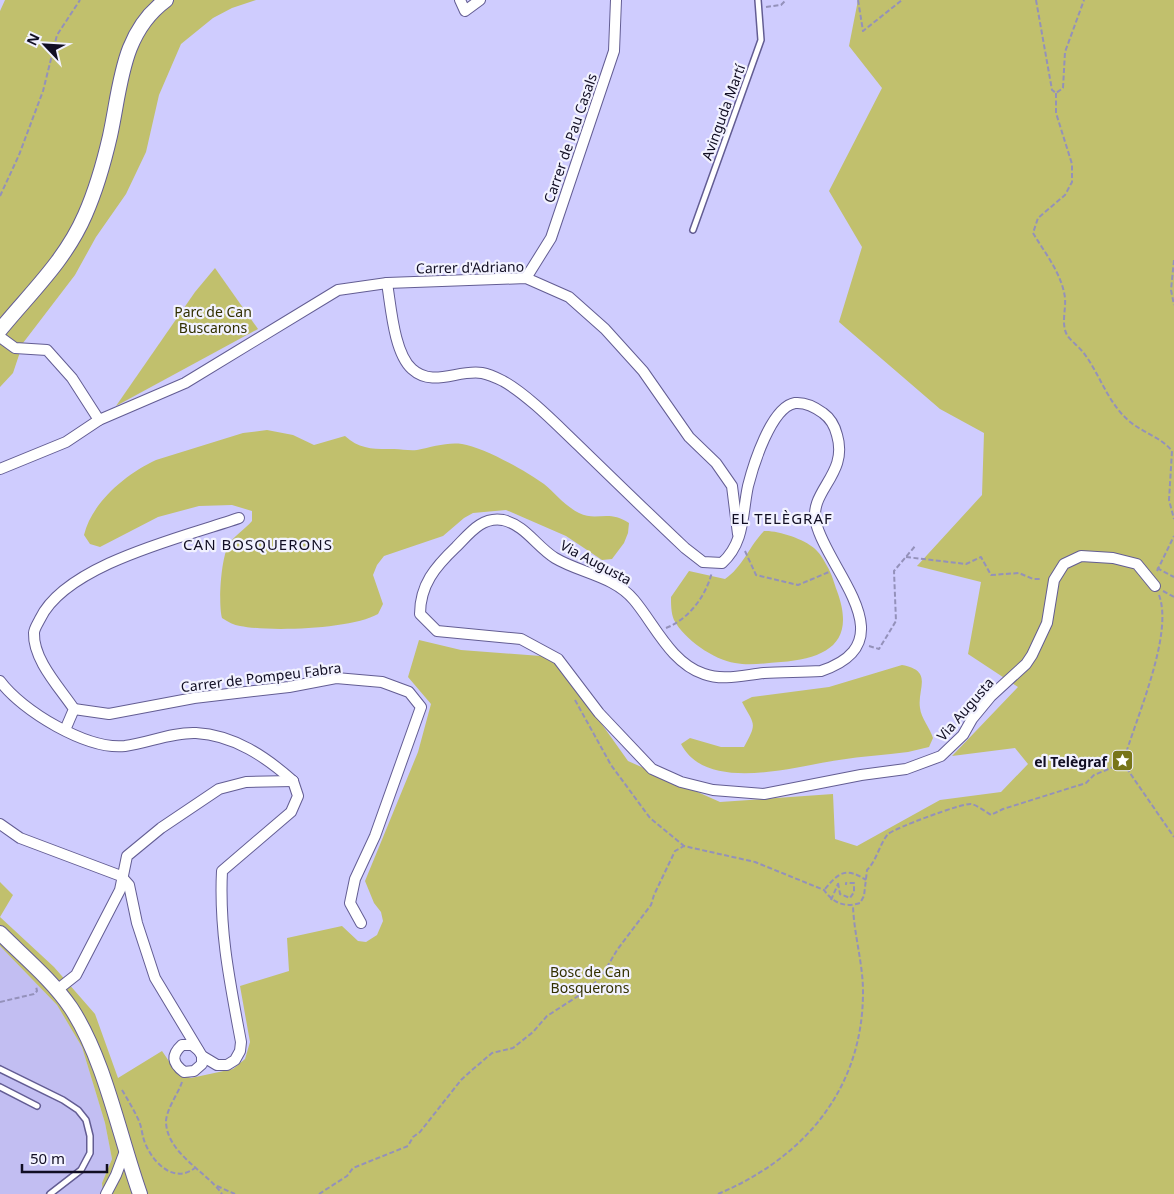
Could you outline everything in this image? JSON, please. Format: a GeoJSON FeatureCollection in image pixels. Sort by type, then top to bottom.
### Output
{"type":"FeatureCollection","features":[{"type":"Feature","properties":{"kind":"street"},"geometry":{"type":"LineString","coordinates":[[0,330],[65,255],[75,237],[101,169],[122,68],[130,43],[147,16],[166,0]]}},
{"type":"Feature","properties":{"kind":"street"},"geometry":{"type":"LineString","coordinates":[[460,0],[465,11],[480,0]]}},
{"type":"Feature","properties":{"kind":"street","name":"Carrer de Pau Casals"},"geometry":{"type":"LineString","coordinates":[[526,278],[551,238],[614,51],[616,0]]}},
{"type":"Feature","properties":{"kind":"street","name":"Carrer d'Adriano"},"geometry":{"type":"LineString","coordinates":[[0,469],[66,442],[99,420],[185,383],[338,290],[387,283],[526,278],[568,297],[605,329],[643,371],[689,437],[716,463],[732,486],[739,538]]}},
{"type":"Feature","properties":{"kind":"street"},"geometry":{"type":"LineString","coordinates":[[387,283],[399,345],[405,362],[414,371],[426,377],[445,378],[465,373],[482,373],[504,382],[546,414],[685,548],[703,562],[722,563],[731,555],[739,538],[744,520],[749,484],[768,432],[778,414],[794,403],[812,405],[826,415],[836,428],[840,446],[838,465],[821,492],[815,512],[819,532],[855,598],[861,618],[858,641]]}},
{"type":"Feature","properties":{"kind":"street"},"geometry":{"type":"LineString","coordinates":[[0,338],[15,348],[47,350],[72,378],[99,420]]}},
{"type":"Feature","properties":{"kind":"street"},"geometry":{"type":"LineString","coordinates":[[65,730],[74,709],[39,656],[34,632],[44,610],[58,594],[81,577],[133,554],[239,518]]}},
{"type":"Feature","properties":{"kind":"street","name":"Via Augusta"},"geometry":{"type":"LineString","coordinates":[[858,641],[846,659],[821,671],[717,677],[694,670],[671,650],[634,600],[624,591],[601,578],[553,557],[525,532],[503,520],[491,520],[478,524],[428,580],[420,597],[420,614],[437,631],[521,639],[558,659],[599,713],[652,769],[696,786],[730,792],[764,794],[861,775],[906,769],[930,762],[949,749],[963,735],[972,719],[991,696],[1026,664],[1047,623],[1054,580]]}},
{"type":"Feature","properties":{"kind":"street"},"geometry":{"type":"LineString","coordinates":[[1054,580],[1064,564],[1081,556],[1097,556],[1137,564],[1155,586]]}},
{"type":"Feature","properties":{"kind":"street","name":"Carrer de Pompeu Fabra"},"geometry":{"type":"LineString","coordinates":[[74,709],[109,714],[194,698],[289,687],[336,678],[382,682],[410,692],[421,707],[375,836],[355,879],[350,903],[361,923]]}},
{"type":"Feature","properties":{"kind":"street"},"geometry":{"type":"LineString","coordinates":[[0,681],[32,711],[65,730],[98,745],[123,746],[195,733],[228,739],[256,752],[294,781],[298,796],[292,812],[222,871],[221,920],[226,966],[242,1042],[236,1060],[227,1065],[216,1065],[201,1053],[192,1045],[182,1045],[175,1051],[173,1059],[176,1067],[183,1072],[194,1071],[202,1064],[201,1053],[155,978],[137,923],[129,885],[121,876],[20,838],[0,824]]}},
{"type":"Feature","properties":{"kind":"street"},"geometry":{"type":"LineString","coordinates":[[57,990],[76,975],[120,890],[121,876],[127,856],[161,828],[218,789],[246,782],[294,781]]}},
{"type":"Feature","properties":{"kind":"street"},"geometry":{"type":"LineString","coordinates":[[0,933],[57,990],[80,1023],[95,1053],[140,1194]]}},
{"type":"Feature","properties":{"kind":"street"},"geometry":{"type":"LineString","coordinates":[[106,1194],[125,1151]]}},
{"type":"Feature","properties":{"kind":"lane","name":"Avinguda Martí"},"geometry":{"type":"LineString","coordinates":[[693,230],[761,40],[758,0]]}},
{"type":"Feature","properties":{"kind":"lane"},"geometry":{"type":"LineString","coordinates":[[0,1069],[63,1100],[78,1110],[86,1120],[90,1136],[90,1154],[80,1170],[50,1194]]}},
{"type":"Feature","properties":{"kind":"lane"},"geometry":{"type":"LineString","coordinates":[[0,1087],[37,1106]]}},
{"type":"Feature","properties":{"kind":"path"},"geometry":{"type":"LineString","coordinates":[[0,196],[19,155],[43,91],[57,35],[80,0]]}},
{"type":"Feature","properties":{"kind":"path"},"geometry":{"type":"LineString","coordinates":[[759,8],[781,5],[786,0]]}},
{"type":"Feature","properties":{"kind":"path"},"geometry":{"type":"LineString","coordinates":[[858,0],[863,31],[902,0]]}},
{"type":"Feature","properties":{"kind":"path"},"geometry":{"type":"LineString","coordinates":[[1036,0],[1052,90],[1056,94],[1056,113],[1072,164],[1072,182],[1065,195],[1038,218],[1033,233],[1061,281],[1065,298],[1063,318],[1067,335],[1083,352],[1108,396],[1121,413],[1137,427],[1166,444],[1172,451],[1169,500],[1174,519]]}},
{"type":"Feature","properties":{"kind":"path"},"geometry":{"type":"LineString","coordinates":[[1056,94],[1063,88],[1064,52],[1084,0]]}},
{"type":"Feature","properties":{"kind":"path"},"geometry":{"type":"LineString","coordinates":[[1174,260],[1171,290],[1174,304]]}},
{"type":"Feature","properties":{"kind":"path"},"geometry":{"type":"LineString","coordinates":[[575,682],[576,703],[611,765],[650,818],[684,846],[755,862],[824,890],[830,900],[842,905],[853,905],[860,903],[864,896],[867,870],[873,864],[878,849],[890,833],[912,822],[971,804],[992,815],[1003,809],[1086,782],[1094,775],[1123,763],[1162,644],[1164,612],[1155,586],[1157,568],[1174,536]]}},
{"type":"Feature","properties":{"kind":"path"},"geometry":{"type":"LineString","coordinates":[[739,538],[756,575],[798,585],[837,568]]}},
{"type":"Feature","properties":{"kind":"path"},"geometry":{"type":"LineString","coordinates":[[858,641],[879,649],[896,621],[894,570],[916,545]]}},
{"type":"Feature","properties":{"kind":"path"},"geometry":{"type":"LineString","coordinates":[[906,556],[966,564],[981,557],[991,575],[1019,573],[1033,579],[1054,580]]}},
{"type":"Feature","properties":{"kind":"path"},"geometry":{"type":"LineString","coordinates":[[657,632],[675,624],[694,606],[704,592],[714,563]]}},
{"type":"Feature","properties":{"kind":"path"},"geometry":{"type":"LineString","coordinates":[[1157,568],[1174,576]]}},
{"type":"Feature","properties":{"kind":"path"},"geometry":{"type":"LineString","coordinates":[[1123,763],[1174,837]]}},
{"type":"Feature","properties":{"kind":"path"},"geometry":{"type":"LineString","coordinates":[[319,1194],[346,1176],[353,1168],[408,1146],[413,1137],[420,1132],[461,1080],[472,1070],[492,1053],[513,1048],[547,1016],[590,989],[603,974],[617,950],[651,906],[675,851],[684,846]]}},
{"type":"Feature","properties":{"kind":"path"},"geometry":{"type":"LineString","coordinates":[[824,890],[837,875],[847,872],[858,874],[866,880]]}},
{"type":"Feature","properties":{"kind":"path"},"geometry":{"type":"LineString","coordinates":[[830,900],[838,883],[840,894],[850,898],[854,892],[854,883],[846,882],[846,885]]}},
{"type":"Feature","properties":{"kind":"path"},"geometry":{"type":"LineString","coordinates":[[718,1194],[771,1167],[802,1142],[830,1109],[849,1069],[862,1021],[862,965],[854,922],[853,905]]}},
{"type":"Feature","properties":{"kind":"path"},"geometry":{"type":"LineString","coordinates":[[0,1002],[34,994],[37,991],[32,981]]}},
{"type":"Feature","properties":{"kind":"path"},"geometry":{"type":"LineString","coordinates":[[183,1072],[182,1083],[166,1122],[175,1144],[185,1160],[217,1186],[235,1194]]}},
{"type":"Feature","properties":{"kind":"path"},"geometry":{"type":"LineString","coordinates":[[102,1079],[111,1078],[122,1090],[140,1123],[144,1142],[163,1170],[176,1174],[187,1174],[195,1168]]}},
{"type":"Feature","properties":{"kind":"path"},"geometry":{"type":"LineString","coordinates":[[217,1186],[222,1194]]}},
{"type":"Feature","properties":{"kind":"shaded area"},"geometry":{"type":"Polygon","coordinates":[[[0,946],[57,1005],[82,1047],[105,1123],[112,1159],[102,1183],[103,1194],[0,1194],[0,946]]]}},
{"type":"Feature","properties":{"kind":"green space"},"geometry":{"type":"Polygon","coordinates":[[[5,0],[256,0],[232,8],[213,18],[181,44],[159,95],[146,152],[126,194],[96,237],[75,275],[23,343],[13,373],[0,387],[0,11],[5,0]]]}},
{"type":"Feature","properties":{"kind":"green space","name":"Bosc de Can Bosquerons"},"geometry":{"type":"Polygon","coordinates":[[[858,0],[1174,0],[1174,1194],[103,1194],[102,1183],[112,1159],[105,1123],[82,1047],[57,1005],[0,946],[0,917],[54,967],[95,1014],[118,1078],[162,1051],[177,1073],[191,1078],[233,1069],[245,1059],[250,1042],[240,986],[289,971],[287,938],[342,926],[358,941],[366,942],[377,935],[383,921],[381,912],[374,903],[365,881],[418,752],[431,704],[408,677],[419,640],[461,650],[554,657],[628,761],[720,802],[833,794],[835,839],[857,846],[940,800],[1001,792],[1028,764],[1015,748],[952,756],[1018,687],[968,654],[981,582],[917,566],[982,495],[984,433],[940,409],[839,322],[862,247],[829,191],[882,88],[849,46],[858,0]]]}},
{"type":"Feature","properties":{"kind":"green space","name":"Parc de Can Buscarons"},"geometry":{"type":"Polygon","coordinates":[[[215,268],[258,329],[116,406],[195,292],[215,268]]]}},
{"type":"Feature","properties":{"kind":"green space"},"geometry":{"type":"Polygon","coordinates":[[[267,430],[293,435],[314,445],[345,436],[356,444],[374,449],[414,450],[451,444],[471,446],[504,460],[527,473],[544,484],[579,513],[622,519],[629,523],[628,533],[624,543],[612,559],[602,560],[566,536],[506,510],[473,513],[464,518],[443,536],[384,556],[377,565],[373,575],[383,604],[378,614],[350,623],[290,629],[240,626],[222,618],[220,602],[221,580],[226,550],[231,541],[252,521],[252,511],[232,505],[199,506],[158,517],[100,547],[90,544],[84,535],[94,511],[102,500],[122,481],[145,466],[156,460],[243,433],[267,430]]]}},
{"type":"Feature","properties":{"kind":"green space"},"geometry":{"type":"Polygon","coordinates":[[[764,531],[776,532],[797,538],[810,545],[820,554],[832,575],[842,609],[843,623],[840,635],[834,644],[824,651],[798,660],[752,664],[727,661],[700,648],[685,634],[674,620],[671,597],[689,571],[725,579],[741,563],[764,531]]]}},
{"type":"Feature","properties":{"kind":"green space"},"geometry":{"type":"Polygon","coordinates":[[[902,665],[918,671],[921,676],[921,712],[933,738],[929,747],[908,752],[848,759],[777,771],[731,773],[711,768],[693,759],[681,744],[690,738],[721,747],[744,747],[753,724],[742,702],[752,697],[829,687],[902,665]]]}},
{"type":"Feature","properties":{"kind":"green space"},"geometry":{"type":"Polygon","coordinates":[[[0,882],[13,895],[0,917],[0,882]]]}},
{"type":"Feature","properties":{"kind":"place","name":"el Telègraf"},"geometry":{"type":"Point","coordinates":[1123,761]}},
{"type":"Feature","properties":{"kind":"district","name":"EL TELÈGRAF"},"geometry":{"type":"Point","coordinates":[782,518]}},
{"type":"Feature","properties":{"kind":"district","name":"CAN BOSQUERONS"},"geometry":{"type":"Point","coordinates":[258,544]}}]}
